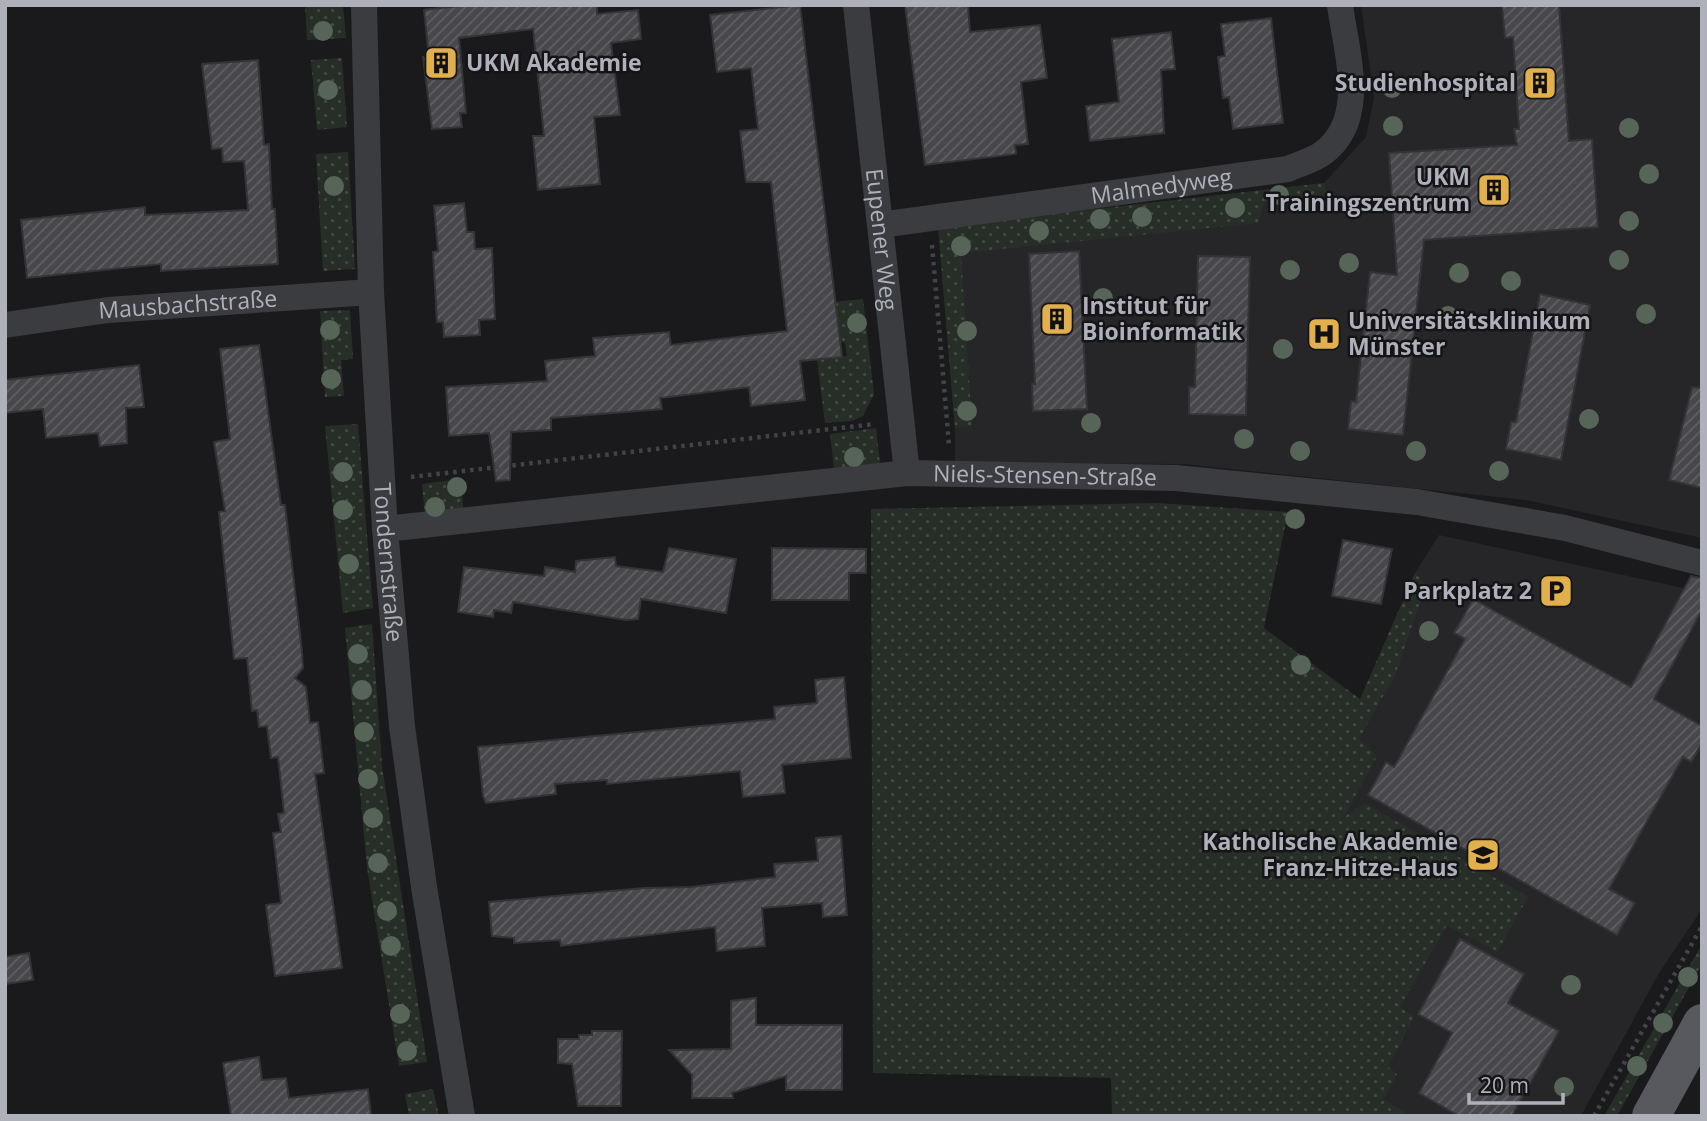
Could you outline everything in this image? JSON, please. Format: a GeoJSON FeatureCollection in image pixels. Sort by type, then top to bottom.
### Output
{"type":"FeatureCollection","features":[{"type":"Feature","properties":{"kind":"main road"},"geometry":{"type":"LineString","coordinates":[[1651,1116],[1702,1023]]}},
{"type":"Feature","properties":{"kind":"street","name":"Tondernstraße"},"geometry":{"type":"LineString","coordinates":[[364,5],[371,292],[385,529],[404,739],[424,887],[461,1116]]}},
{"type":"Feature","properties":{"kind":"street","name":"Eupener Weg"},"geometry":{"type":"LineString","coordinates":[[856,5],[907,473]]}},
{"type":"Feature","properties":{"kind":"street","name":"Malmedyweg"},"geometry":{"type":"LineString","coordinates":[[880,225],[1288,169],[1323,153],[1346,127],[1352,94],[1340,5]]}},
{"type":"Feature","properties":{"kind":"street","name":"Mausbachstraße"},"geometry":{"type":"LineString","coordinates":[[5,325],[108,310],[371,292]]}},
{"type":"Feature","properties":{"kind":"street","name":"Niels-Stensen-Straße"},"geometry":{"type":"LineString","coordinates":[[385,529],[907,473],[1176,478],[1417,502],[1565,528],[1702,563]]}},
{"type":"Feature","properties":{"kind":"path"},"geometry":{"type":"LineString","coordinates":[[930,218],[951,474]]}},
{"type":"Feature","properties":{"kind":"path"},"geometry":{"type":"LineString","coordinates":[[382,480],[901,421]]}},
{"type":"Feature","properties":{"kind":"path"},"geometry":{"type":"LineString","coordinates":[[1594,1116],[1702,926]]}},
{"type":"Feature","properties":{"kind":"shaded area"},"geometry":{"type":"Polygon","coordinates":[[[305,5],[343,5],[346,38],[307,40],[305,5]]]}},
{"type":"Feature","properties":{"kind":"shaded area","name":"Universitätsklinikum Münster"},"geometry":{"type":"Polygon","coordinates":[[[1361,5],[1702,5],[1702,538],[1526,500],[1184,464],[955,463],[955,428],[938,227],[1324,183],[1366,137],[1374,98],[1361,5]]]}},
{"type":"Feature","properties":{"kind":"shaded area"},"geometry":{"type":"Polygon","coordinates":[[[342,58],[347,127],[317,130],[311,60],[342,58]]]}},
{"type":"Feature","properties":{"kind":"shaded area"},"geometry":{"type":"Polygon","coordinates":[[[348,152],[355,269],[323,271],[316,154],[348,152]]]}},
{"type":"Feature","properties":{"kind":"shaded area"},"geometry":{"type":"Polygon","coordinates":[[[1324,183],[1327,195],[1264,202],[1258,223],[961,253],[972,426],[955,428],[938,227],[1324,183]]]}},
{"type":"Feature","properties":{"kind":"shaded area"},"geometry":{"type":"Polygon","coordinates":[[[863,299],[874,394],[863,416],[852,421],[825,423],[817,360],[847,356],[845,343],[841,342],[838,319],[813,322],[812,304],[863,299]]]}},
{"type":"Feature","properties":{"kind":"shaded area"},"geometry":{"type":"Polygon","coordinates":[[[350,310],[353,359],[341,360],[344,396],[325,397],[320,311],[350,310]]]}},
{"type":"Feature","properties":{"kind":"shaded area"},"geometry":{"type":"Polygon","coordinates":[[[358,424],[373,608],[343,613],[325,426],[358,424]]]}},
{"type":"Feature","properties":{"kind":"shaded area"},"geometry":{"type":"Polygon","coordinates":[[[876,428],[880,463],[834,468],[830,434],[876,428]]]}},
{"type":"Feature","properties":{"kind":"shaded area"},"geometry":{"type":"Polygon","coordinates":[[[460,479],[464,513],[425,517],[422,484],[460,479]]]}},
{"type":"Feature","properties":{"kind":"shaded area"},"geometry":{"type":"Polygon","coordinates":[[[1157,503],[1288,512],[1264,628],[1360,699],[1415,573],[1426,585],[1395,675],[1359,739],[1377,756],[1344,817],[1365,803],[1528,897],[1497,952],[1447,925],[1400,1007],[1414,1017],[1388,1067],[1397,1074],[1384,1099],[1411,1116],[1112,1116],[1111,1078],[873,1073],[871,509],[1157,503]]]}},
{"type":"Feature","properties":{"kind":"shaded area","name":"Katholische Akademie Franz-Hitze-Haus"},"geometry":{"type":"Polygon","coordinates":[[[1439,535],[1702,592],[1702,909],[1659,973],[1581,1116],[1133,1116],[1361,700],[1415,573],[1439,535]]]}},
{"type":"Feature","properties":{"kind":"shaded area"},"geometry":{"type":"Polygon","coordinates":[[[372,624],[382,766],[427,1062],[399,1066],[367,868],[345,628],[372,624]]]}},
{"type":"Feature","properties":{"kind":"shaded area"},"geometry":{"type":"Polygon","coordinates":[[[1702,944],[1702,964],[1617,1116],[1604,1116],[1702,944]]]}},
{"type":"Feature","properties":{"kind":"shaded area"},"geometry":{"type":"Polygon","coordinates":[[[433,1089],[439,1116],[409,1116],[405,1094],[433,1089]]]}},
{"type":"Feature","properties":{"kind":"building","name":"UKM Akademie"},"geometry":{"type":"Polygon","coordinates":[[[467,5],[597,5],[597,14],[638,10],[641,39],[611,43],[620,115],[594,117],[600,184],[538,190],[533,136],[544,136],[533,29],[459,38],[466,113],[460,113],[462,127],[432,129],[423,57],[429,57],[424,10],[467,5]]]}},
{"type":"Feature","properties":{"kind":"building"},"geometry":{"type":"Polygon","coordinates":[[[800,5],[842,357],[800,361],[805,400],[751,406],[749,387],[660,398],[662,409],[551,418],[551,430],[511,432],[510,480],[496,481],[489,433],[449,436],[446,387],[547,381],[545,361],[595,356],[593,338],[669,332],[671,345],[787,331],[771,182],[746,182],[740,131],[758,129],[751,68],[717,72],[710,15],[800,5]]]}},
{"type":"Feature","properties":{"kind":"building"},"geometry":{"type":"Polygon","coordinates":[[[905,5],[968,5],[970,32],[1040,25],[1047,78],[1021,82],[1028,144],[1015,145],[1016,154],[925,165],[905,5]]]}},
{"type":"Feature","properties":{"kind":"building"},"geometry":{"type":"Polygon","coordinates":[[[1502,5],[1559,5],[1569,141],[1592,139],[1598,227],[1424,240],[1403,435],[1348,429],[1351,401],[1356,402],[1370,272],[1397,275],[1389,153],[1517,145],[1514,129],[1519,129],[1513,37],[1505,38],[1502,5]]]}},
{"type":"Feature","properties":{"kind":"building"},"geometry":{"type":"Polygon","coordinates":[[[1271,18],[1283,123],[1233,129],[1229,97],[1223,98],[1218,57],[1225,56],[1221,24],[1271,18]]]}},
{"type":"Feature","properties":{"kind":"building"},"geometry":{"type":"Polygon","coordinates":[[[1171,32],[1175,69],[1161,70],[1164,133],[1090,141],[1086,106],[1119,102],[1112,39],[1171,32]]]}},
{"type":"Feature","properties":{"kind":"building"},"geometry":{"type":"Polygon","coordinates":[[[258,60],[264,145],[269,144],[278,264],[161,271],[161,264],[27,278],[21,220],[145,207],[145,215],[248,210],[244,161],[223,162],[222,148],[212,149],[202,64],[258,60]]]}},
{"type":"Feature","properties":{"kind":"building"},"geometry":{"type":"Polygon","coordinates":[[[464,203],[467,232],[474,232],[475,249],[492,248],[495,319],[479,320],[480,335],[444,337],[443,322],[437,322],[433,252],[438,251],[434,206],[464,203]]]}},
{"type":"Feature","properties":{"kind":"building","name":"Institut für Bioinformatik"},"geometry":{"type":"Polygon","coordinates":[[[1079,251],[1087,409],[1033,411],[1032,384],[1035,384],[1029,254],[1079,251]]]}},
{"type":"Feature","properties":{"kind":"building"},"geometry":{"type":"Polygon","coordinates":[[[1198,256],[1250,257],[1246,415],[1189,414],[1189,387],[1195,387],[1198,256]]]}},
{"type":"Feature","properties":{"kind":"building"},"geometry":{"type":"Polygon","coordinates":[[[1540,294],[1590,305],[1561,460],[1506,449],[1511,422],[1516,422],[1540,294]]]}},
{"type":"Feature","properties":{"kind":"building"},"geometry":{"type":"Polygon","coordinates":[[[259,345],[281,505],[285,505],[302,651],[303,668],[295,678],[306,687],[310,723],[318,722],[324,773],[315,774],[342,968],[275,976],[266,905],[281,903],[273,833],[281,832],[278,814],[284,813],[278,757],[271,758],[267,726],[259,727],[257,710],[252,711],[247,658],[234,659],[219,512],[225,511],[214,442],[230,439],[220,349],[259,345]]]}},
{"type":"Feature","properties":{"kind":"building"},"geometry":{"type":"Polygon","coordinates":[[[139,365],[144,407],[126,408],[127,443],[100,446],[98,433],[46,438],[43,409],[5,413],[5,380],[139,365]]]}},
{"type":"Feature","properties":{"kind":"building"},"geometry":{"type":"Polygon","coordinates":[[[1692,387],[1702,388],[1702,488],[1669,480],[1692,387]]]}},
{"type":"Feature","properties":{"kind":"building"},"geometry":{"type":"Polygon","coordinates":[[[1343,540],[1392,549],[1381,604],[1332,596],[1343,540]]]}},
{"type":"Feature","properties":{"kind":"building"},"geometry":{"type":"Polygon","coordinates":[[[669,548],[736,559],[726,613],[641,599],[638,619],[626,620],[513,602],[511,613],[494,610],[493,617],[458,612],[464,567],[544,576],[545,567],[575,572],[576,561],[615,557],[616,566],[663,572],[669,548]]]}},
{"type":"Feature","properties":{"kind":"building"},"geometry":{"type":"Polygon","coordinates":[[[772,548],[866,549],[866,573],[849,573],[849,600],[772,600],[772,548]]]}},
{"type":"Feature","properties":{"kind":"building"},"geometry":{"type":"Polygon","coordinates":[[[1691,576],[1702,578],[1702,610],[1654,699],[1702,726],[1702,743],[1691,762],[1683,757],[1609,889],[1635,903],[1617,935],[1368,795],[1386,762],[1394,767],[1465,639],[1454,633],[1473,599],[1631,687],[1691,576]]]}},
{"type":"Feature","properties":{"kind":"building"},"geometry":{"type":"Polygon","coordinates":[[[844,677],[851,758],[782,765],[785,793],[743,797],[740,771],[607,784],[607,780],[555,784],[556,794],[486,803],[483,796],[478,747],[775,719],[774,707],[817,703],[815,680],[844,677]]]}},
{"type":"Feature","properties":{"kind":"building"},"geometry":{"type":"Polygon","coordinates":[[[841,836],[847,915],[823,917],[822,903],[762,908],[765,946],[717,951],[715,927],[561,946],[560,940],[514,943],[514,938],[492,936],[489,902],[644,888],[691,887],[775,877],[774,864],[818,861],[816,838],[841,836]]]}},
{"type":"Feature","properties":{"kind":"building"},"geometry":{"type":"Polygon","coordinates":[[[1460,939],[1524,974],[1508,1003],[1559,1031],[1512,1116],[1459,1116],[1419,1093],[1452,1033],[1418,1014],[1460,939]]]}},
{"type":"Feature","properties":{"kind":"building"},"geometry":{"type":"Polygon","coordinates":[[[29,953],[33,980],[5,984],[5,957],[29,953]]]}},
{"type":"Feature","properties":{"kind":"building"},"geometry":{"type":"Polygon","coordinates":[[[756,998],[756,1025],[842,1025],[842,1090],[786,1090],[786,1076],[732,1093],[733,1098],[692,1098],[692,1075],[669,1050],[731,1049],[731,1001],[756,998]]]}},
{"type":"Feature","properties":{"kind":"building"},"geometry":{"type":"Polygon","coordinates":[[[592,1031],[622,1031],[621,1106],[578,1106],[572,1064],[558,1063],[558,1039],[579,1039],[579,1035],[592,1035],[592,1031]]]}},
{"type":"Feature","properties":{"kind":"building"},"geometry":{"type":"Polygon","coordinates":[[[259,1057],[262,1080],[286,1078],[289,1098],[368,1089],[371,1116],[231,1116],[223,1063],[259,1057]]]}},
{"type":"Feature","properties":{"kind":"place","name":"UKM Akademie"},"geometry":{"type":"Point","coordinates":[441,63]}},
{"type":"Feature","properties":{"kind":"place","name":"Studienhospital"},"geometry":{"type":"Point","coordinates":[1540,83]}},
{"type":"Feature","properties":{"kind":"place","name":"UKM Trainingszentrum"},"geometry":{"type":"Point","coordinates":[1494,190]}},
{"type":"Feature","properties":{"kind":"place","name":"Institut für Bioinformatik"},"geometry":{"type":"Point","coordinates":[1057,319]}},
{"type":"Feature","properties":{"kind":"place","name":"Universitätsklinikum Münster"},"geometry":{"type":"Point","coordinates":[1324,334]}},
{"type":"Feature","properties":{"kind":"place","name":"Parkplatz 2"},"geometry":{"type":"Point","coordinates":[1556,591]}},
{"type":"Feature","properties":{"kind":"place","name":"Katholische Akademie Franz-Hitze-Haus"},"geometry":{"type":"Point","coordinates":[1483,855]}}]}
